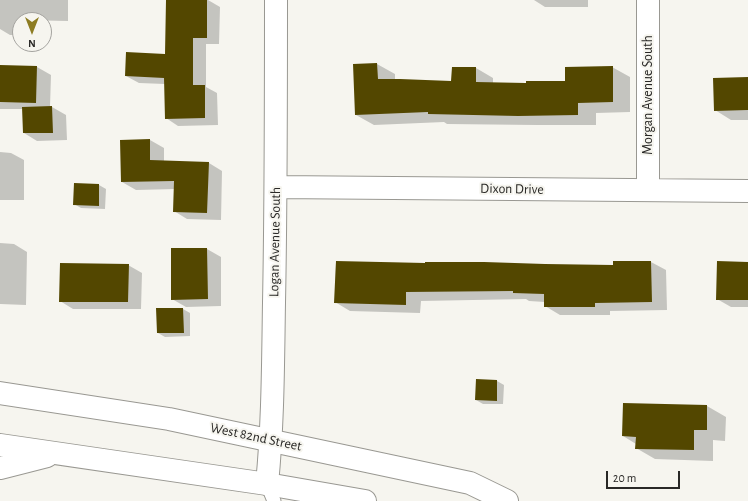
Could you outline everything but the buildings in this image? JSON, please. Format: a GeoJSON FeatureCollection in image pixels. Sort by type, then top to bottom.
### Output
{"type":"FeatureCollection","features":[{"type":"Feature","properties":{"kind":"street","name":"Logan Avenue South"},"geometry":{"type":"LineString","coordinates":[[271,493],[276,187],[276,0]]}},
{"type":"Feature","properties":{"kind":"street","name":"Morgan Avenue South"},"geometry":{"type":"LineString","coordinates":[[648,0],[648,190]]}},
{"type":"Feature","properties":{"kind":"street","name":"Dixon Drive"},"geometry":{"type":"LineString","coordinates":[[276,187],[748,191]]}},
{"type":"Feature","properties":{"kind":"street","name":"West 82nd Street"},"geometry":{"type":"LineString","coordinates":[[0,393],[169,419],[470,483],[508,501]]}},
{"type":"Feature","properties":{"kind":"street"},"geometry":{"type":"LineString","coordinates":[[0,445],[58,453],[271,493],[365,501]]}},
{"type":"Feature","properties":{"kind":"street"},"geometry":{"type":"LineString","coordinates":[[0,468],[58,453]]}}]}
